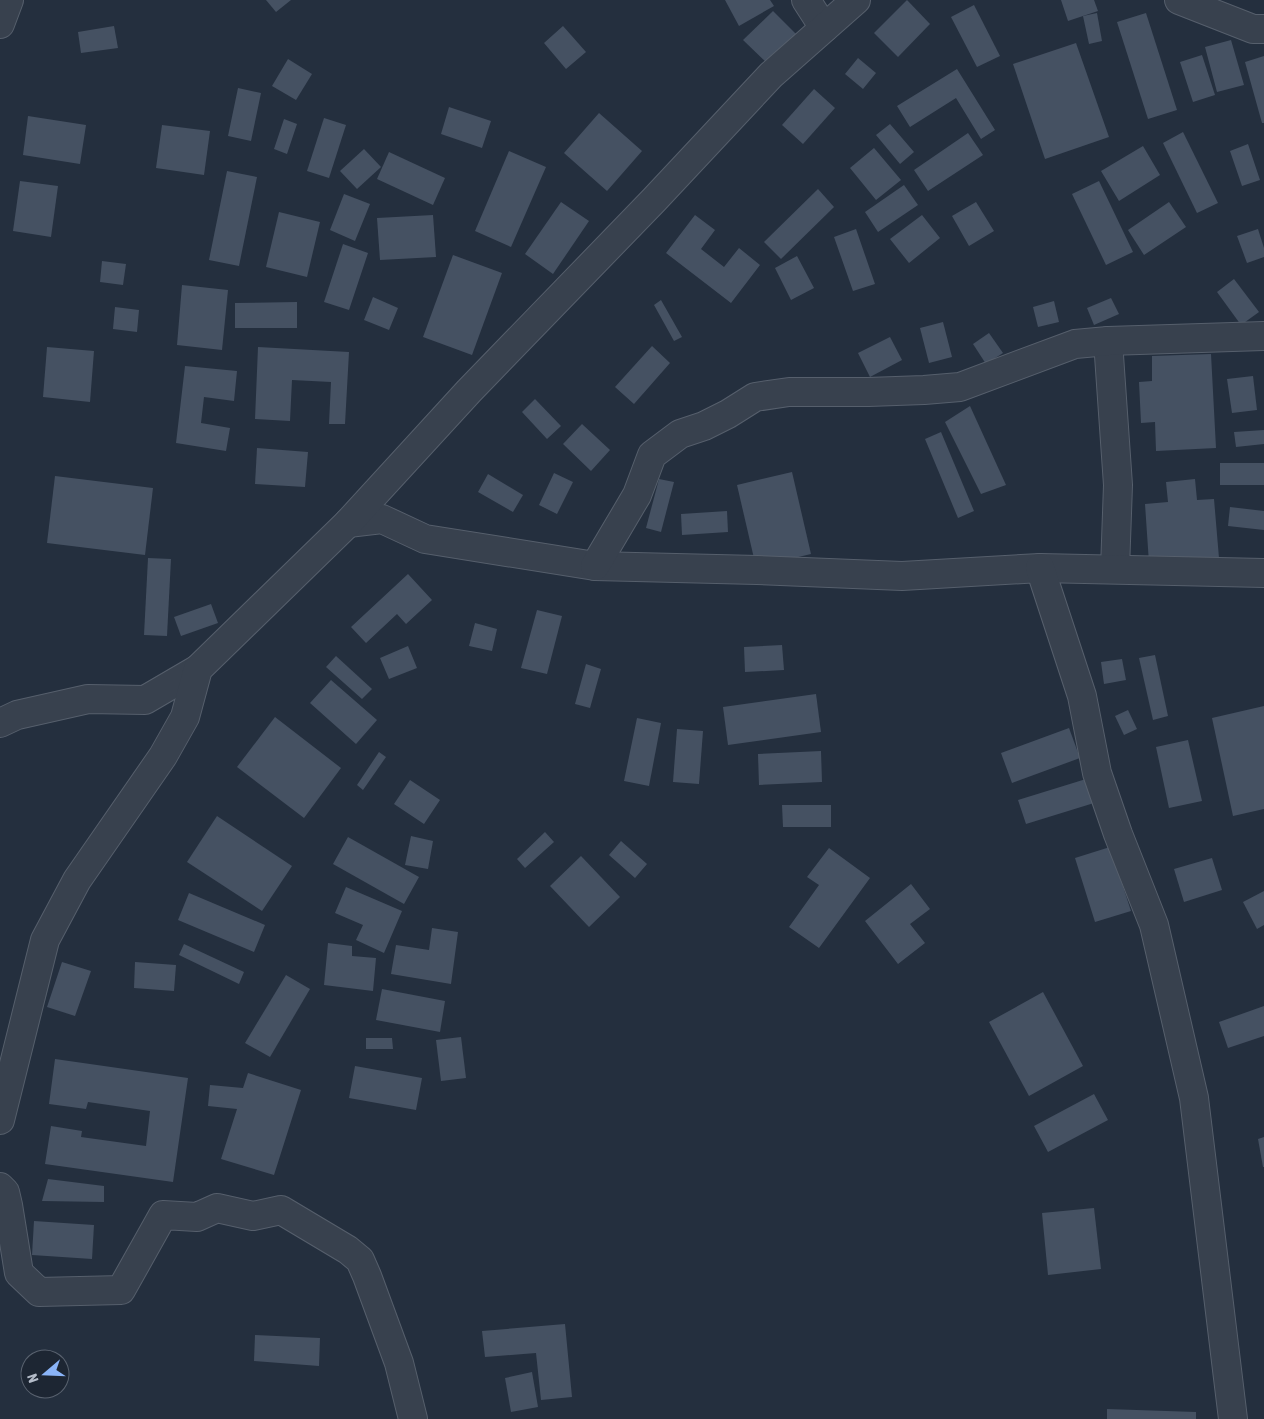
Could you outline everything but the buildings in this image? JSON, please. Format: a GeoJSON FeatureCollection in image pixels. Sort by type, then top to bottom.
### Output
{"type":"FeatureCollection","features":[{"type":"Feature","properties":{"kind":"street"},"geometry":{"type":"LineString","coordinates":[[0,24],[9,0]]}},
{"type":"Feature","properties":{"kind":"street"},"geometry":{"type":"LineString","coordinates":[[806,0],[824,28]]}},
{"type":"Feature","properties":{"kind":"street"},"geometry":{"type":"LineString","coordinates":[[0,722],[17,715],[88,700],[145,700],[198,669],[348,523],[469,391],[635,220],[771,74],[856,0]]}},
{"type":"Feature","properties":{"kind":"street"},"geometry":{"type":"LineString","coordinates":[[1179,0],[1252,29],[1264,29]]}},
{"type":"Feature","properties":{"kind":"street"},"geometry":{"type":"LineString","coordinates":[[594,566],[637,495],[652,455],[680,434],[704,426],[755,397],[789,392],[868,392],[960,387],[1075,344],[1108,341],[1264,336]]}},
{"type":"Feature","properties":{"kind":"street"},"geometry":{"type":"LineString","coordinates":[[1108,341],[1118,486],[1115,569]]}},
{"type":"Feature","properties":{"kind":"street"},"geometry":{"type":"LineString","coordinates":[[348,523],[382,519],[425,539],[594,566],[902,576],[1040,568],[1264,573]]}},
{"type":"Feature","properties":{"kind":"street"},"geometry":{"type":"LineString","coordinates":[[1040,568],[1082,696],[1097,773],[1118,834],[1154,925],[1192,1088],[1233,1419]]}},
{"type":"Feature","properties":{"kind":"street"},"geometry":{"type":"LineString","coordinates":[[0,1120],[45,940],[77,880],[168,749],[186,717],[198,669]]}},
{"type":"Feature","properties":{"kind":"street"},"geometry":{"type":"LineString","coordinates":[[0,1187],[5,1192],[8,1204],[19,1273],[40,1292],[121,1290],[163,1214],[197,1218],[217,1208],[254,1216],[281,1210],[348,1250],[360,1260],[398,1363],[413,1419]]}}]}
